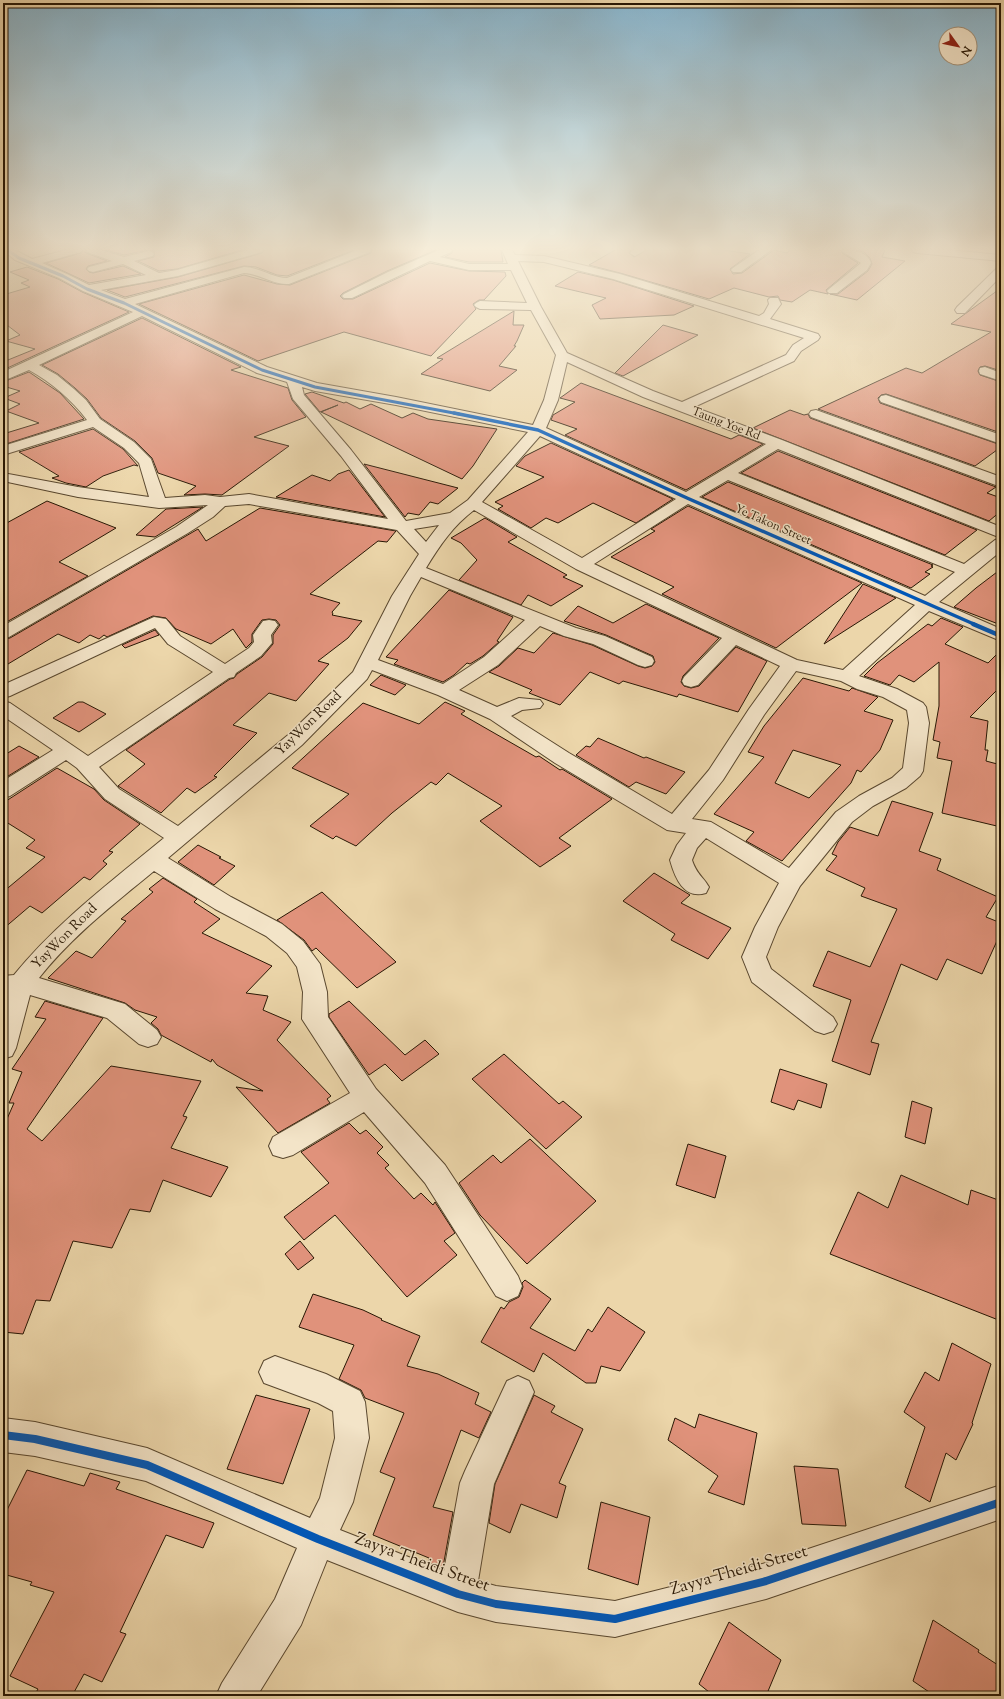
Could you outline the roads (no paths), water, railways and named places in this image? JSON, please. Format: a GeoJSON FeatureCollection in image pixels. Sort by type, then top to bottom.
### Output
{"type":"FeatureCollection","features":[{"type":"Feature","properties":{"kind":"street"},"geometry":{"type":"LineString","coordinates":[[3,376],[105,329]]}},
{"type":"Feature","properties":{"kind":"street","name":"Ye Takon Street"},"geometry":{"type":"LineString","coordinates":[[178,329],[262,370],[293,380],[322,388],[396,401],[538,430],[687,498],[1001,636]]}},
{"type":"Feature","properties":{"kind":"street"},"geometry":{"type":"LineString","coordinates":[[547,329],[562,356]]}},
{"type":"Feature","properties":{"kind":"street"},"geometry":{"type":"LineString","coordinates":[[682,407],[790,358],[797,348],[814,337],[788,329]]}},
{"type":"Feature","properties":{"kind":"street","name":"Taung Yoe Rd"},"geometry":{"type":"LineString","coordinates":[[562,356],[682,407],[777,443],[1001,533]]}},
{"type":"Feature","properties":{"kind":"street","name":"YayWon Road"},"geometry":{"type":"LineString","coordinates":[[3,1048],[12,985],[80,920],[296,740],[360,675],[401,596],[435,540],[455,517],[473,503],[538,430],[551,400],[562,356]]}},
{"type":"Feature","properties":{"kind":"street"},"geometry":{"type":"LineString","coordinates":[[30,365],[52,378],[69,392],[81,403],[95,422],[129,445],[146,462],[151,482],[159,503]]}},
{"type":"Feature","properties":{"kind":"street"},"geometry":{"type":"LineString","coordinates":[[985,371],[1001,377]]}},
{"type":"Feature","properties":{"kind":"street"},"geometry":{"type":"LineString","coordinates":[[293,380],[298,396],[346,453],[402,526],[427,553]]}},
{"type":"Feature","properties":{"kind":"street"},"geometry":{"type":"LineString","coordinates":[[886,399],[1001,440]]}},
{"type":"Feature","properties":{"kind":"street"},"geometry":{"type":"LineString","coordinates":[[816,414],[1001,482]]}},
{"type":"Feature","properties":{"kind":"street"},"geometry":{"type":"LineString","coordinates":[[3,451],[95,422]]}},
{"type":"Feature","properties":{"kind":"street"},"geometry":{"type":"LineString","coordinates":[[582,566],[687,498],[777,443]]}},
{"type":"Feature","properties":{"kind":"street"},"geometry":{"type":"LineString","coordinates":[[727,474],[966,571]]}},
{"type":"Feature","properties":{"kind":"street"},"geometry":{"type":"LineString","coordinates":[[3,477],[91,494],[159,503],[205,500],[220,502],[249,499],[402,526],[428,523],[455,517]]}},
{"type":"Feature","properties":{"kind":"street"},"geometry":{"type":"LineString","coordinates":[[3,633],[182,530],[207,514],[220,502]]}},
{"type":"Feature","properties":{"kind":"street"},"geometry":{"type":"LineString","coordinates":[[473,503],[582,566],[736,639],[791,664],[847,677],[864,685],[890,693],[916,707],[919,723],[913,771],[899,783],[866,801],[844,817],[792,880],[776,906],[762,935],[754,957],[761,976],[824,1024]]}},
{"type":"Feature","properties":{"kind":"street"},"geometry":{"type":"LineString","coordinates":[[847,677],[927,603],[1001,543]]}},
{"type":"Feature","properties":{"kind":"street"},"geometry":{"type":"LineString","coordinates":[[417,570],[570,632],[599,640],[645,661]]}},
{"type":"Feature","properties":{"kind":"street"},"geometry":{"type":"LineString","coordinates":[[445,692],[491,661],[537,619]]}},
{"type":"Feature","properties":{"kind":"street"},"geometry":{"type":"LineString","coordinates":[[3,692],[154,622],[160,623],[174,640],[227,672]]}},
{"type":"Feature","properties":{"kind":"street"},"geometry":{"type":"LineString","coordinates":[[87,766],[255,652],[263,643],[262,635],[269,625]]}},
{"type":"Feature","properties":{"kind":"street"},"geometry":{"type":"LineString","coordinates":[[691,681],[731,640],[736,639]]}},
{"type":"Feature","properties":{"kind":"street"},"geometry":{"type":"LineString","coordinates":[[368,662],[445,692],[497,715],[562,758],[675,825],[703,827],[792,880]]}},
{"type":"Feature","properties":{"kind":"street"},"geometry":{"type":"LineString","coordinates":[[675,825],[716,775],[756,713],[791,664]]}},
{"type":"Feature","properties":{"kind":"street"},"geometry":{"type":"LineString","coordinates":[[497,715],[519,704],[533,704]]}},
{"type":"Feature","properties":{"kind":"street"},"geometry":{"type":"LineString","coordinates":[[8,717],[66,750],[87,766],[112,794],[179,837]]}},
{"type":"Feature","properties":{"kind":"street"},"geometry":{"type":"LineString","coordinates":[[3,791],[66,750]]}},
{"type":"Feature","properties":{"kind":"street"},"geometry":{"type":"LineString","coordinates":[[698,887],[686,876],[682,860],[688,845],[703,827]]}},
{"type":"Feature","properties":{"kind":"street"},"geometry":{"type":"LineString","coordinates":[[152,859],[223,903],[274,930],[295,947],[308,964],[315,992],[315,1019],[367,1097],[435,1174],[507,1286]]}},
{"type":"Feature","properties":{"kind":"street"},"geometry":{"type":"LineString","coordinates":[[12,985],[50,990],[116,1011],[148,1037]]}},
{"type":"Feature","properties":{"kind":"street"},"geometry":{"type":"LineString","coordinates":[[283,1146],[367,1097]]}},
{"type":"Feature","properties":{"kind":"street"},"geometry":{"type":"LineString","coordinates":[[235,1696],[288,1612],[318,1539],[336,1502],[352,1438],[349,1402],[326,1390],[275,1372]]}},
{"type":"Feature","properties":{"kind":"street"},"geometry":{"type":"LineString","coordinates":[[458,1594],[477,1483],[518,1392]]}},
{"type":"Feature","properties":{"kind":"street","name":"Zayya Theidi Street"},"geometry":{"type":"LineString","coordinates":[[3,1435],[35,1440],[147,1465],[318,1539],[458,1594],[496,1604],[615,1619],[766,1581],[1001,1502]]}}]}
